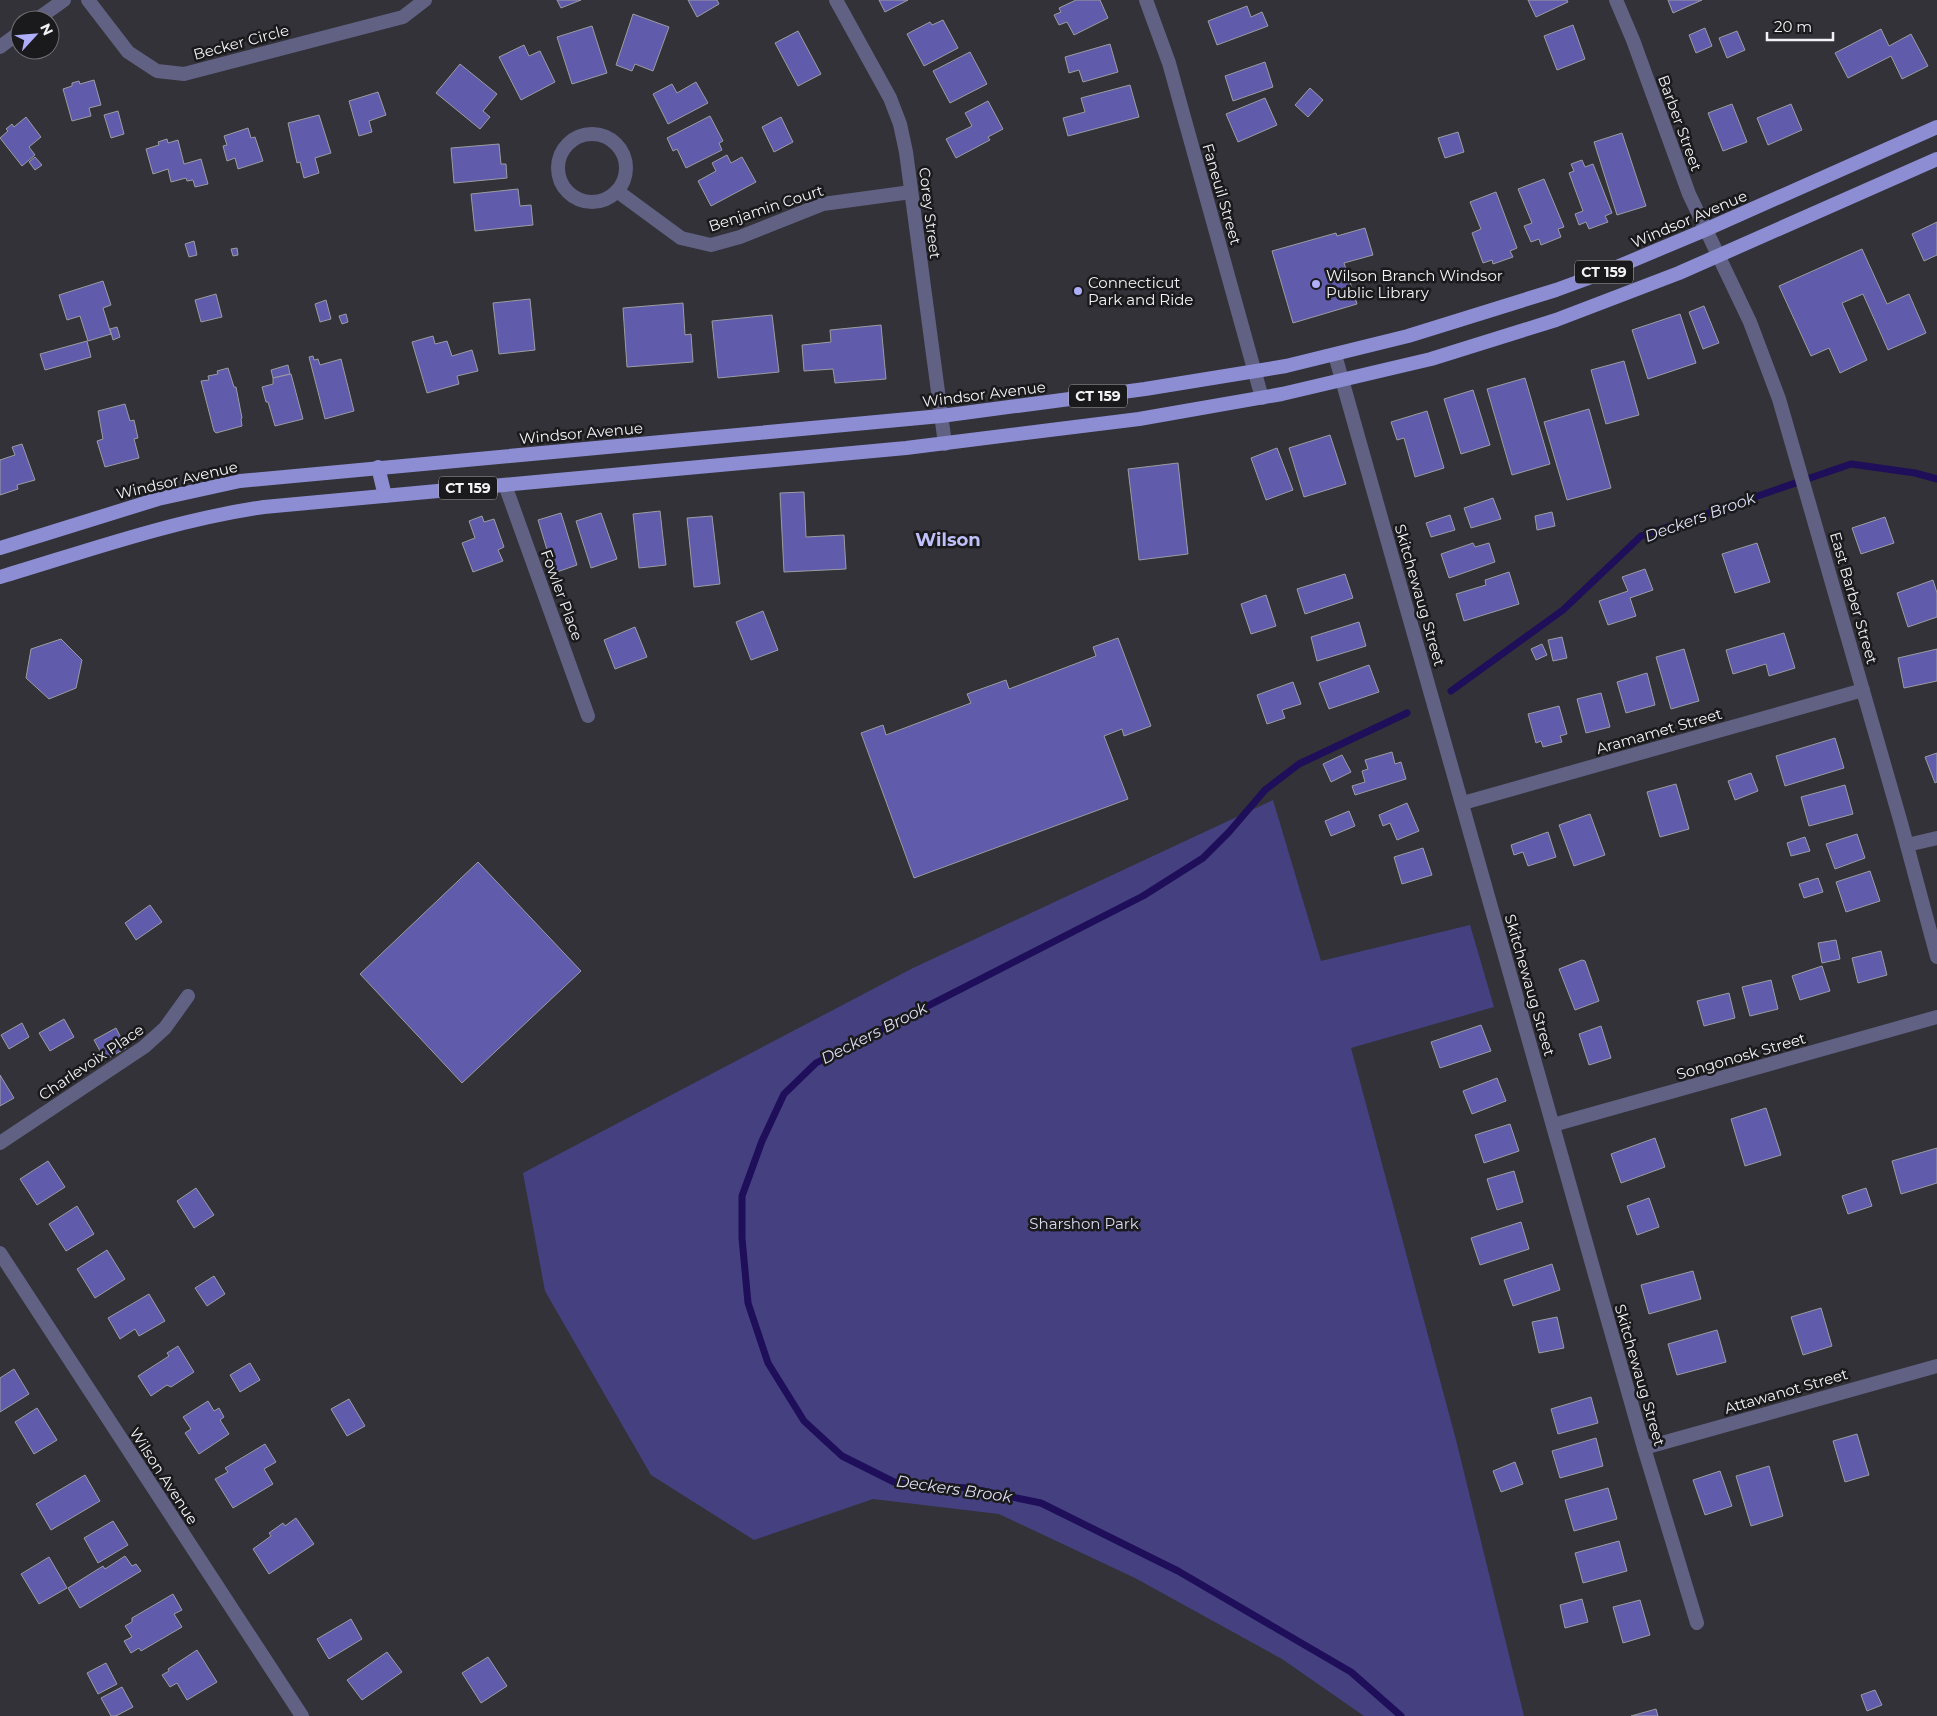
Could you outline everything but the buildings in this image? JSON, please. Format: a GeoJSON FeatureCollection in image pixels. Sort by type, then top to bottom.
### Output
{"type":"FeatureCollection","features":[{"type":"Feature","properties":{"kind":"main road","name":"Windsor Avenue"},"geometry":{"type":"LineString","coordinates":[[0,548],[158,499],[201,489],[275,477],[941,416],[1088,398],[1255,372],[1336,355],[1408,336],[1556,290],[1630,262],[1937,127]]}},
{"type":"Feature","properties":{"kind":"main road","name":"CT 159"},"geometry":{"type":"LineString","coordinates":[[0,577],[142,534],[203,518],[264,507],[945,444],[1139,419],[1262,398],[1342,381],[1431,359],[1556,320],[1718,256],[1937,159]]}},
{"type":"Feature","properties":{"kind":"main road"},"geometry":{"type":"LineString","coordinates":[[378,467],[386,496]]}},
{"type":"Feature","properties":{"kind":"street"},"geometry":{"type":"LineString","coordinates":[[50,10],[64,0]]}},
{"type":"Feature","properties":{"kind":"street","name":"Becker Circle"},"geometry":{"type":"LineString","coordinates":[[88,0],[128,52],[157,71],[184,74],[403,16],[425,0]]}},
{"type":"Feature","properties":{"kind":"street","name":"Corey Street"},"geometry":{"type":"LineString","coordinates":[[836,0],[890,98],[900,124],[906,152],[945,444]]}},
{"type":"Feature","properties":{"kind":"street","name":"Faneuil Street"},"geometry":{"type":"LineString","coordinates":[[1146,0],[1169,63],[1262,398]]}},
{"type":"Feature","properties":{"kind":"street","name":"Barber Street"},"geometry":{"type":"LineString","coordinates":[[1616,0],[1633,40],[1689,194],[1718,256]]}},
{"type":"Feature","properties":{"kind":"street"},"geometry":{"type":"LineString","coordinates":[[590,133],[603,135],[615,142],[623,153],[626,166],[624,180],[618,191],[606,199],[594,202],[580,200],[569,193],[561,182],[557,169],[559,156],[566,144],[577,136],[590,133]]}},
{"type":"Feature","properties":{"kind":"street","name":"Benjamin Court"},"geometry":{"type":"LineString","coordinates":[[618,191],[681,238],[710,245],[740,237],[824,204],[911,192]]}},
{"type":"Feature","properties":{"kind":"street","name":"East Barber Street"},"geometry":{"type":"LineString","coordinates":[[1718,256],[1750,322],[1770,372],[1809,498],[1937,957]]}},
{"type":"Feature","properties":{"kind":"street","name":"Skitchewaug Street"},"geometry":{"type":"LineString","coordinates":[[1336,355],[1463,803],[1500,943],[1644,1448],[1697,1623]]}},
{"type":"Feature","properties":{"kind":"street","name":"Fowler Place"},"geometry":{"type":"LineString","coordinates":[[505,485],[588,716]]}},
{"type":"Feature","properties":{"kind":"street","name":"Aramamet Street"},"geometry":{"type":"LineString","coordinates":[[1463,803],[1863,690]]}},
{"type":"Feature","properties":{"kind":"street"},"geometry":{"type":"LineString","coordinates":[[1907,845],[1937,838]]}},
{"type":"Feature","properties":{"kind":"street","name":"Charlevoix Place"},"geometry":{"type":"LineString","coordinates":[[0,1143],[144,1047],[169,1023],[188,996]]}},
{"type":"Feature","properties":{"kind":"street","name":"Songonosk Street"},"geometry":{"type":"LineString","coordinates":[[1553,1125],[1937,1017]]}},
{"type":"Feature","properties":{"kind":"street","name":"Wilson Avenue"},"geometry":{"type":"LineString","coordinates":[[0,1253],[302,1716]]}},
{"type":"Feature","properties":{"kind":"street","name":"Attawanot Street"},"geometry":{"type":"LineString","coordinates":[[1644,1448],[1937,1366]]}},
{"type":"Feature","properties":{"kind":"green space","name":"Sharshon Park"},"geometry":{"type":"Polygon","coordinates":[[[1273,800],[1321,961],[1470,925],[1494,1007],[1351,1048],[1456,1440],[1524,1716],[1364,1716],[1282,1659],[1135,1578],[999,1514],[873,1499],[754,1540],[651,1475],[545,1291],[523,1173],[913,968],[1273,800]]]}},
{"type":"Feature","properties":{"kind":"waterway","name":"Deckers Brook"},"geometry":{"type":"LineString","coordinates":[[1451,691],[1563,610],[1641,536],[1851,464],[1915,473],[1937,479]]}},
{"type":"Feature","properties":{"kind":"waterway","name":"Deckers Brook"},"geometry":{"type":"LineString","coordinates":[[1401,1716],[1351,1672],[1178,1571],[1041,1503],[968,1488],[898,1484],[842,1456],[804,1421],[768,1363],[748,1303],[742,1238],[742,1196],[762,1141],[784,1094],[816,1063],[1143,896],[1203,858],[1229,832],[1265,790],[1299,764],[1407,713]]}},
{"type":"Feature","properties":{"kind":"place","name":"Wilson Branch Windsor Public Library"},"geometry":{"type":"Point","coordinates":[1316,284]}},
{"type":"Feature","properties":{"kind":"place","name":"Connecticut Park and Ride"},"geometry":{"type":"Point","coordinates":[1078,291]}},
{"type":"Feature","properties":{"kind":"district","name":"Wilson"},"geometry":{"type":"Point","coordinates":[948,540]}}]}
